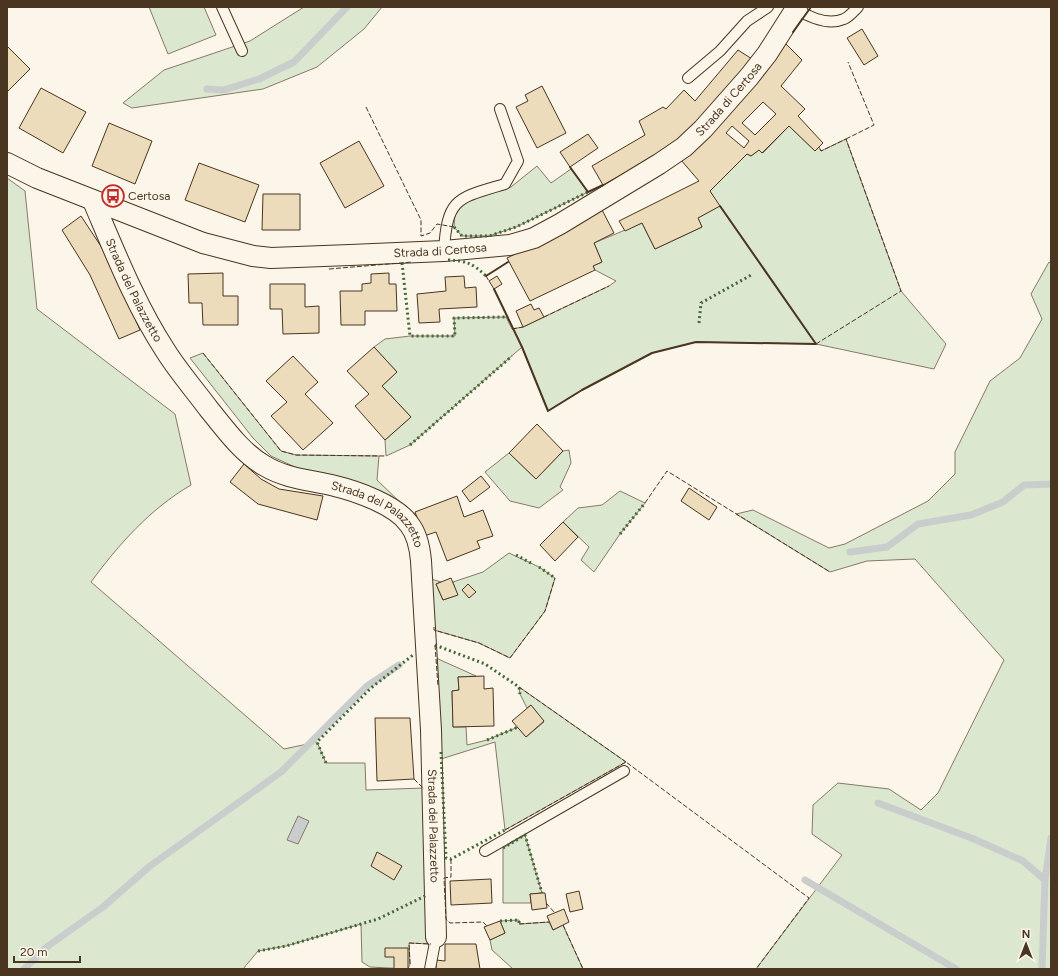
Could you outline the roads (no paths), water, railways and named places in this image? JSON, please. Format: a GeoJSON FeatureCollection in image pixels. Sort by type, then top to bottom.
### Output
{"type":"FeatureCollection","features":[{"type":"Feature","properties":{"kind":"street","name":"Strada di Certosa"},"geometry":{"type":"LineString","coordinates":[[7,163],[37,178],[203,242],[229,251],[258,257],[299,257],[444,251],[510,245],[534,238],[560,224],[674,154],[703,129],[749,77],[770,49],[796,8]]}},
{"type":"Feature","properties":{"kind":"street","name":"Strada del Palazzetto"},"geometry":{"type":"LineString","coordinates":[[93,200],[156,337],[222,426],[242,448],[254,459],[274,471],[296,478],[350,490],[373,499],[405,519],[414,534],[422,561],[431,730],[436,937]]}},
{"type":"Feature","properties":{"kind":"lane"},"geometry":{"type":"LineString","coordinates":[[222,7],[242,51]]}},
{"type":"Feature","properties":{"kind":"lane"},"geometry":{"type":"LineString","coordinates":[[688,78],[720,51],[747,21],[768,7]]}},
{"type":"Feature","properties":{"kind":"lane"},"geometry":{"type":"LineString","coordinates":[[796,8],[816,18],[835,21],[845,19],[858,7]]}},
{"type":"Feature","properties":{"kind":"lane"},"geometry":{"type":"LineString","coordinates":[[444,251],[445,226],[452,210],[464,196],[505,184],[518,161],[500,109]]}},
{"type":"Feature","properties":{"kind":"lane"},"geometry":{"type":"LineString","coordinates":[[485,851],[624,772]]}},
{"type":"Feature","properties":{"kind":"lane"},"geometry":{"type":"LineString","coordinates":[[430,969],[436,937]]}},
{"type":"Feature","properties":{"kind":"waterway"},"geometry":{"type":"LineString","coordinates":[[207,89],[224,90],[259,79],[294,62],[347,7]]}},
{"type":"Feature","properties":{"kind":"waterway"},"geometry":{"type":"LineString","coordinates":[[850,552],[887,547],[918,524],[971,515],[1003,502],[1024,485],[1051,484]]}},
{"type":"Feature","properties":{"kind":"waterway"},"geometry":{"type":"LineString","coordinates":[[24,969],[48,946],[103,907],[150,866],[281,772],[367,686],[399,665]]}},
{"type":"Feature","properties":{"kind":"waterway"},"geometry":{"type":"LineString","coordinates":[[878,803],[974,839],[1023,861],[1045,880]]}},
{"type":"Feature","properties":{"kind":"waterway"},"geometry":{"type":"LineString","coordinates":[[1042,969],[1045,880],[1051,838]]}},
{"type":"Feature","properties":{"kind":"waterway"},"geometry":{"type":"LineString","coordinates":[[805,880],[956,969]]}},
{"type":"Feature","properties":{"kind":"place","name":"Certosa"},"geometry":{"type":"Point","coordinates":[113,196]}}]}
